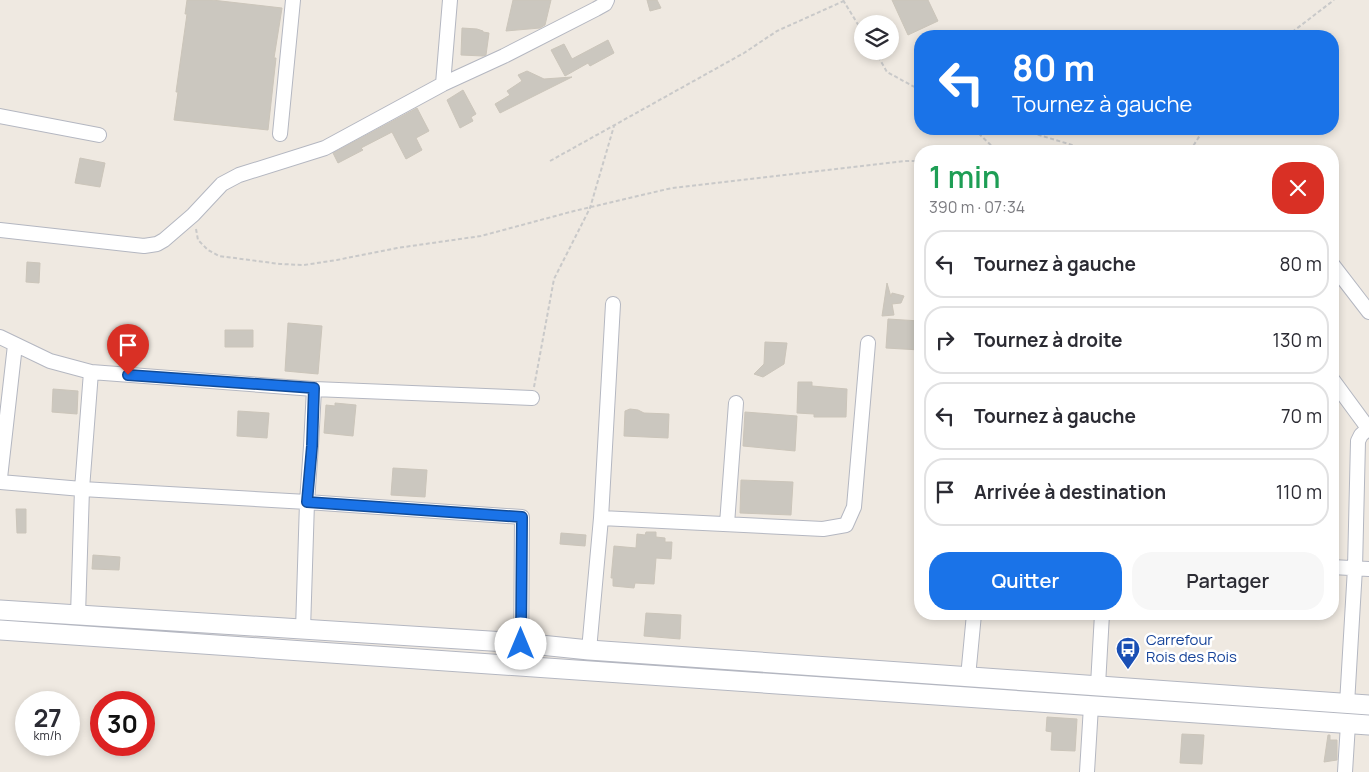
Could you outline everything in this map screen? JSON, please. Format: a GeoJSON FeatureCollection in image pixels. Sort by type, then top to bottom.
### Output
{"type":"FeatureCollection","features":[{"type":"Feature","properties":{"kind":"main road"},"geometry":{"type":"LineString","coordinates":[[0,610],[521,644],[1369,705]]}},
{"type":"Feature","properties":{"kind":"main road"},"geometry":{"type":"LineString","coordinates":[[0,630],[1369,726]]}},
{"type":"Feature","properties":{"kind":"street"},"geometry":{"type":"LineString","coordinates":[[280,134],[293,0]]}},
{"type":"Feature","properties":{"kind":"street"},"geometry":{"type":"LineString","coordinates":[[443,84],[450,0]]}},
{"type":"Feature","properties":{"kind":"street"},"geometry":{"type":"LineString","coordinates":[[0,230],[144,246],[157,244],[193,215],[222,184],[239,175],[325,148],[443,84],[504,56],[596,9],[605,4],[607,0]]}},
{"type":"Feature","properties":{"kind":"street"},"geometry":{"type":"LineString","coordinates":[[0,116],[99,135]]}},
{"type":"Feature","properties":{"kind":"street"},"geometry":{"type":"LineString","coordinates":[[1339,273],[1369,312]]}},
{"type":"Feature","properties":{"kind":"street"},"geometry":{"type":"LineString","coordinates":[[589,650],[602,518],[613,304]]}},
{"type":"Feature","properties":{"kind":"street"},"geometry":{"type":"LineString","coordinates":[[0,337],[50,361],[91,372],[314,388],[532,398]]}},
{"type":"Feature","properties":{"kind":"street"},"geometry":{"type":"LineString","coordinates":[[602,518],[823,529],[846,525],[854,507],[868,343]]}},
{"type":"Feature","properties":{"kind":"street"},"geometry":{"type":"LineString","coordinates":[[0,478],[5,382],[15,345]]}},
{"type":"Feature","properties":{"kind":"street"},"geometry":{"type":"LineString","coordinates":[[78,615],[82,489],[91,372]]}},
{"type":"Feature","properties":{"kind":"street"},"geometry":{"type":"LineString","coordinates":[[303,630],[307,502],[312,446],[314,388]]}},
{"type":"Feature","properties":{"kind":"street"},"geometry":{"type":"LineString","coordinates":[[1339,388],[1369,428],[1361,435],[1358,441],[1347,704]]}},
{"type":"Feature","properties":{"kind":"street"},"geometry":{"type":"LineString","coordinates":[[727,524],[736,403]]}},
{"type":"Feature","properties":{"kind":"street"},"geometry":{"type":"LineString","coordinates":[[0,482],[522,517],[521,666]]}},
{"type":"Feature","properties":{"kind":"street"},"geometry":{"type":"LineString","coordinates":[[1339,567],[1369,569]]}},
{"type":"Feature","properties":{"kind":"street"},"geometry":{"type":"LineString","coordinates":[[968,677],[973,620]]}},
{"type":"Feature","properties":{"kind":"street"},"geometry":{"type":"LineString","coordinates":[[1098,685],[1102,620]]}},
{"type":"Feature","properties":{"kind":"street"},"geometry":{"type":"LineString","coordinates":[[1087,772],[1090,706]]}},
{"type":"Feature","properties":{"kind":"street"},"geometry":{"type":"LineString","coordinates":[[1345,772],[1348,724]]}},
{"type":"Feature","properties":{"kind":"path"},"geometry":{"type":"LineString","coordinates":[[550,161],[744,53],[777,32],[845,0],[854,16]]}},
{"type":"Feature","properties":{"kind":"path"},"geometry":{"type":"LineString","coordinates":[[1295,30],[1334,0]]}},
{"type":"Feature","properties":{"kind":"path"},"geometry":{"type":"LineString","coordinates":[[880,60],[887,72],[914,87]]}},
{"type":"Feature","properties":{"kind":"path"},"geometry":{"type":"LineString","coordinates":[[532,398],[554,279],[590,208],[614,126]]}},
{"type":"Feature","properties":{"kind":"path"},"geometry":{"type":"LineString","coordinates":[[980,135],[991,145]]}},
{"type":"Feature","properties":{"kind":"path"},"geometry":{"type":"LineString","coordinates":[[1039,135],[1072,145]]}},
{"type":"Feature","properties":{"kind":"path"},"geometry":{"type":"LineString","coordinates":[[193,215],[198,240],[208,250],[219,256],[280,264],[304,265],[397,248],[481,236],[672,188],[914,161]]}},
{"type":"Feature","properties":{"kind":"building"},"geometry":{"type":"Polygon","coordinates":[[[187,0],[212,0],[282,8],[274,58],[276,58],[268,130],[174,120],[187,14],[185,14],[187,0]]]}},
{"type":"Feature","properties":{"kind":"building"},"geometry":{"type":"Polygon","coordinates":[[[513,0],[551,0],[545,25],[540,28],[506,31],[513,0]]]}},
{"type":"Feature","properties":{"kind":"building"},"geometry":{"type":"Polygon","coordinates":[[[647,0],[657,0],[661,8],[650,11],[647,0]]]}},
{"type":"Feature","properties":{"kind":"building"},"geometry":{"type":"Polygon","coordinates":[[[892,0],[928,0],[938,21],[919,30],[914,30],[914,32],[908,35],[892,0]]]}},
{"type":"Feature","properties":{"kind":"building"},"geometry":{"type":"Polygon","coordinates":[[[462,28],[477,29],[489,33],[486,55],[461,55],[462,28]]]}},
{"type":"Feature","properties":{"kind":"building"},"geometry":{"type":"Polygon","coordinates":[[[608,40],[614,53],[590,66],[588,63],[565,76],[551,50],[564,44],[572,59],[608,40]]]}},
{"type":"Feature","properties":{"kind":"building"},"geometry":{"type":"Polygon","coordinates":[[[527,71],[544,79],[572,77],[500,113],[495,104],[510,95],[507,91],[522,81],[518,75],[527,71]]]}},
{"type":"Feature","properties":{"kind":"building"},"geometry":{"type":"Polygon","coordinates":[[[463,90],[476,114],[471,117],[473,121],[460,128],[447,100],[463,90]]]}},
{"type":"Feature","properties":{"kind":"building"},"geometry":{"type":"Polygon","coordinates":[[[417,108],[429,131],[416,138],[422,150],[406,159],[392,132],[361,148],[363,150],[338,163],[333,153],[417,108]]]}},
{"type":"Feature","properties":{"kind":"building"},"geometry":{"type":"Polygon","coordinates":[[[80,158],[105,163],[100,187],[75,183],[80,158]]]}},
{"type":"Feature","properties":{"kind":"building"},"geometry":{"type":"Polygon","coordinates":[[[27,262],[40,263],[39,283],[26,282],[27,262]]]}},
{"type":"Feature","properties":{"kind":"building"},"geometry":{"type":"Polygon","coordinates":[[[887,283],[891,297],[892,293],[904,296],[901,303],[892,304],[894,315],[882,316],[887,283]]]}},
{"type":"Feature","properties":{"kind":"building"},"geometry":{"type":"Polygon","coordinates":[[[888,319],[914,321],[914,350],[886,348],[888,319]]]}},
{"type":"Feature","properties":{"kind":"building"},"geometry":{"type":"Polygon","coordinates":[[[288,323],[322,326],[318,374],[285,371],[288,323]]]}},
{"type":"Feature","properties":{"kind":"building"},"geometry":{"type":"Polygon","coordinates":[[[225,330],[253,330],[253,347],[225,347],[225,330]]]}},
{"type":"Feature","properties":{"kind":"building"},"geometry":{"type":"Polygon","coordinates":[[[765,342],[787,343],[784,364],[763,377],[754,374],[764,364],[765,342]]]}},
{"type":"Feature","properties":{"kind":"building"},"geometry":{"type":"Polygon","coordinates":[[[798,382],[812,382],[812,386],[847,389],[846,417],[814,417],[814,414],[797,413],[798,382]]]}},
{"type":"Feature","properties":{"kind":"building"},"geometry":{"type":"Polygon","coordinates":[[[53,389],[78,391],[77,414],[52,412],[53,389]]]}},
{"type":"Feature","properties":{"kind":"building"},"geometry":{"type":"Polygon","coordinates":[[[335,403],[356,405],[353,436],[324,433],[326,405],[335,406],[335,403]]]}},
{"type":"Feature","properties":{"kind":"building"},"geometry":{"type":"Polygon","coordinates":[[[630,409],[644,413],[669,414],[668,438],[624,436],[625,411],[630,409]]]}},
{"type":"Feature","properties":{"kind":"building"},"geometry":{"type":"Polygon","coordinates":[[[238,411],[269,413],[267,438],[237,436],[238,411]]]}},
{"type":"Feature","properties":{"kind":"building"},"geometry":{"type":"Polygon","coordinates":[[[745,412],[797,416],[795,451],[743,446],[745,412]]]}},
{"type":"Feature","properties":{"kind":"building"},"geometry":{"type":"Polygon","coordinates":[[[393,468],[427,470],[425,497],[391,495],[393,468]]]}},
{"type":"Feature","properties":{"kind":"building"},"geometry":{"type":"Polygon","coordinates":[[[741,480],[793,482],[791,515],[740,513],[741,480]]]}},
{"type":"Feature","properties":{"kind":"building"},"geometry":{"type":"Polygon","coordinates":[[[16,509],[26,509],[26,533],[17,533],[16,509]]]}},
{"type":"Feature","properties":{"kind":"building"},"geometry":{"type":"Polygon","coordinates":[[[646,532],[656,532],[656,537],[665,538],[665,542],[672,542],[671,559],[656,558],[654,584],[635,583],[634,588],[613,586],[613,578],[611,578],[614,546],[636,548],[637,534],[645,535],[646,532]]]}},
{"type":"Feature","properties":{"kind":"building"},"geometry":{"type":"Polygon","coordinates":[[[561,533],[586,535],[585,546],[560,544],[561,533]]]}},
{"type":"Feature","properties":{"kind":"building"},"geometry":{"type":"Polygon","coordinates":[[[93,555],[120,557],[119,570],[92,569],[93,555]]]}},
{"type":"Feature","properties":{"kind":"building"},"geometry":{"type":"Polygon","coordinates":[[[646,613],[681,615],[680,639],[644,636],[646,613]]]}},
{"type":"Feature","properties":{"kind":"building"},"geometry":{"type":"Polygon","coordinates":[[[1047,717],[1077,719],[1075,751],[1051,750],[1052,732],[1046,731],[1047,717]]]}},
{"type":"Feature","properties":{"kind":"building"},"geometry":{"type":"Polygon","coordinates":[[[1182,734],[1204,735],[1202,764],[1180,763],[1182,734]]]}},
{"type":"Feature","properties":{"kind":"building"},"geometry":{"type":"Polygon","coordinates":[[[1328,735],[1330,735],[1330,740],[1337,740],[1337,760],[1324,762],[1328,735]]]}},
{"type":"Feature","properties":{"kind":"place","name":"Carrefour Rois des Rois"},"geometry":{"type":"Point","coordinates":[1128,670]}},
{"type":"Feature","properties":{"kind":"route"},"geometry":{"type":"LineString","coordinates":[[128,375],[314,388],[312,446],[307,502],[522,517],[521,644]]}}]}
